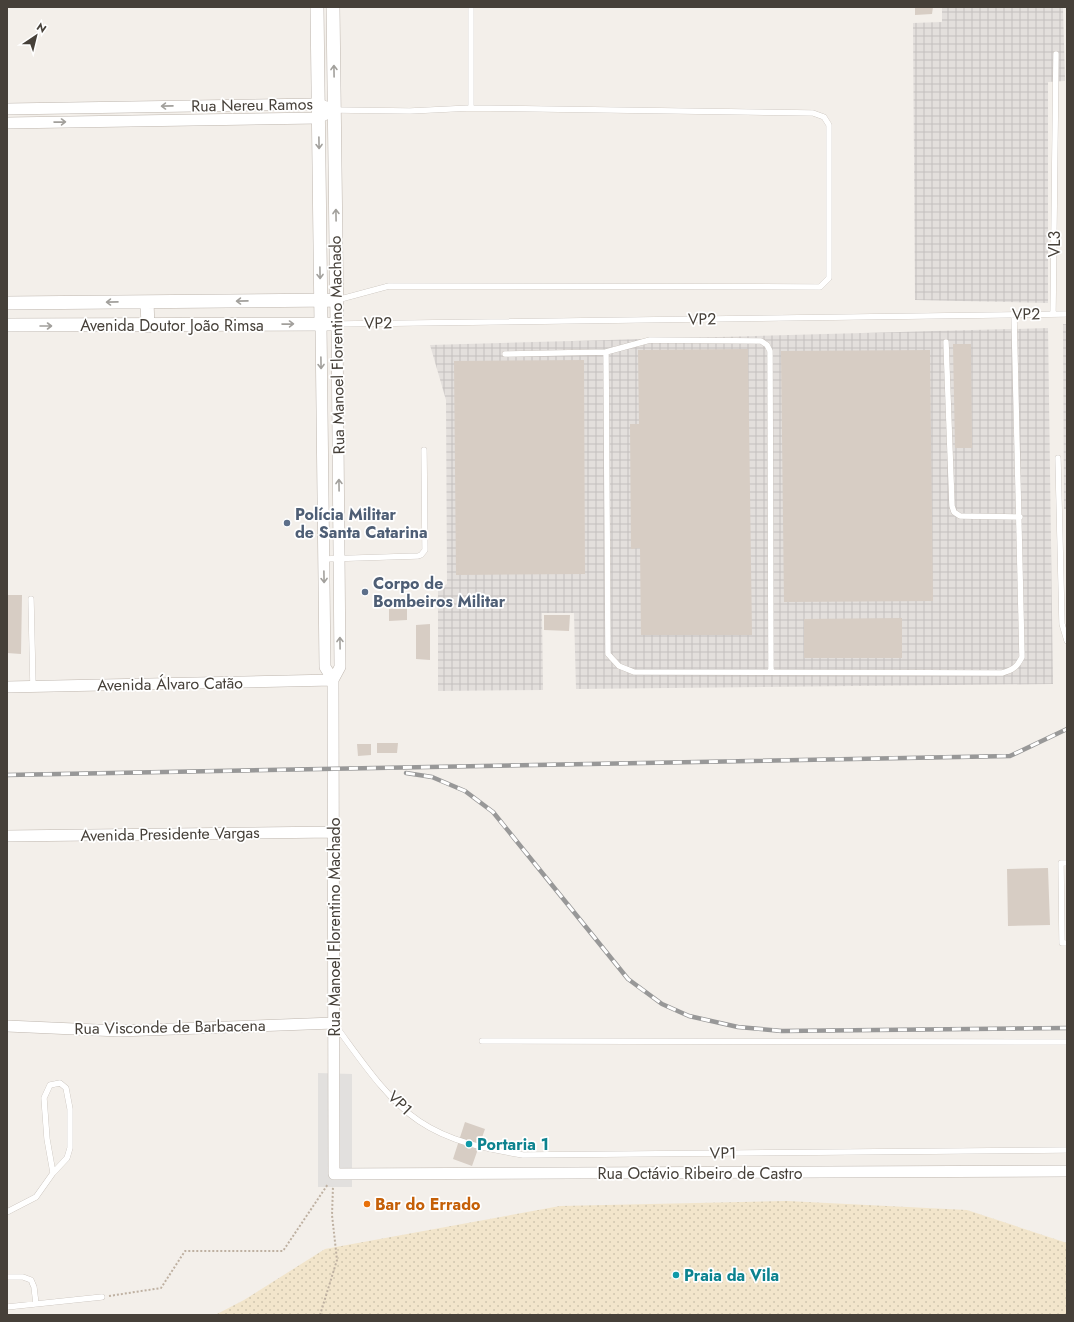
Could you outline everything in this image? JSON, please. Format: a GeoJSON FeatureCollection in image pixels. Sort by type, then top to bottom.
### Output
{"type":"FeatureCollection","features":[{"type":"Feature","properties":{"kind":"street","name":"Rua Manoel Florentino Machado"},"geometry":{"type":"LineString","coordinates":[[317,7],[325,666],[333,680]]}},
{"type":"Feature","properties":{"kind":"street","name":"Rua Manoel Florentino Machado"},"geometry":{"type":"LineString","coordinates":[[334,7],[340,666],[333,680],[334,1174]]}},
{"type":"Feature","properties":{"kind":"street","name":"Rua Nereu Ramos"},"geometry":{"type":"LineString","coordinates":[[7,109],[318,104],[334,110]]}},
{"type":"Feature","properties":{"kind":"street"},"geometry":{"type":"LineString","coordinates":[[138,107],[138,121]]}},
{"type":"Feature","properties":{"kind":"street"},"geometry":{"type":"LineString","coordinates":[[36,108],[36,122]]}},
{"type":"Feature","properties":{"kind":"street","name":"Rua Nereu Ramos"},"geometry":{"type":"LineString","coordinates":[[7,123],[318,118],[334,110]]}},
{"type":"Feature","properties":{"kind":"street","name":"Avenida Doutor João Rimsa"},"geometry":{"type":"LineString","coordinates":[[7,304],[337,300]]}},
{"type":"Feature","properties":{"kind":"street"},"geometry":{"type":"LineString","coordinates":[[147,302],[148,326]]}},
{"type":"Feature","properties":{"kind":"street","name":"Avenida Doutor João Rimsa"},"geometry":{"type":"LineString","coordinates":[[7,326],[337,324]]}},
{"type":"Feature","properties":{"kind":"street","name":"Avenida Álvaro Catão"},"geometry":{"type":"LineString","coordinates":[[7,687],[333,680]]}},
{"type":"Feature","properties":{"kind":"street","name":"Avenida Presidente Vargas"},"geometry":{"type":"LineString","coordinates":[[7,836],[334,832]]}},
{"type":"Feature","properties":{"kind":"street","name":"Rua Visconde de Barbacena"},"geometry":{"type":"LineString","coordinates":[[7,1026],[119,1031],[334,1023]]}},
{"type":"Feature","properties":{"kind":"street","name":"Rua Octávio Ribeiro de Castro"},"geometry":{"type":"LineString","coordinates":[[334,1174],[1067,1172]]}},
{"type":"Feature","properties":{"kind":"lane"},"geometry":{"type":"LineString","coordinates":[[471,7],[471,108]]}},
{"type":"Feature","properties":{"kind":"lane","name":"VL3"},"geometry":{"type":"LineString","coordinates":[[1053,314],[1056,54]]}},
{"type":"Feature","properties":{"kind":"lane"},"geometry":{"type":"LineString","coordinates":[[334,110],[471,108],[813,113],[824,117],[829,125],[829,278],[820,287],[389,286],[337,300]]}},
{"type":"Feature","properties":{"kind":"lane"},"geometry":{"type":"LineString","coordinates":[[606,352],[608,654],[619,666],[634,672],[1002,673],[1013,670],[1018,665],[1022,657],[1020,517],[1014,314]]}},
{"type":"Feature","properties":{"kind":"lane","name":"VP2"},"geometry":{"type":"LineString","coordinates":[[337,324],[1067,314]]}},
{"type":"Feature","properties":{"kind":"lane"},"geometry":{"type":"LineString","coordinates":[[505,354],[606,352],[650,340],[761,341],[767,345],[770,351],[770,672]]}},
{"type":"Feature","properties":{"kind":"lane"},"geometry":{"type":"LineString","coordinates":[[946,342],[952,506],[954,512],[960,516],[1020,517]]}},
{"type":"Feature","properties":{"kind":"lane"},"geometry":{"type":"LineString","coordinates":[[324,559],[418,556],[424,553],[424,450]]}},
{"type":"Feature","properties":{"kind":"lane"},"geometry":{"type":"LineString","coordinates":[[1058,458],[1062,624],[1067,641]]}},
{"type":"Feature","properties":{"kind":"lane"},"geometry":{"type":"LineString","coordinates":[[323,506],[339,505]]}},
{"type":"Feature","properties":{"kind":"lane"},"geometry":{"type":"LineString","coordinates":[[31,599],[33,687]]}},
{"type":"Feature","properties":{"kind":"lane"},"geometry":{"type":"LineString","coordinates":[[1067,863],[1061,863],[1062,942],[1067,942]]}},
{"type":"Feature","properties":{"kind":"lane","name":"VP1"},"geometry":{"type":"LineString","coordinates":[[334,1023],[397,1102],[420,1121],[451,1137],[482,1148],[523,1155],[1067,1150]]}},
{"type":"Feature","properties":{"kind":"lane"},"geometry":{"type":"LineString","coordinates":[[482,1041],[1067,1042]]}},
{"type":"Feature","properties":{"kind":"lane"},"geometry":{"type":"LineString","coordinates":[[7,1212],[36,1197],[53,1173],[67,1158],[70,1148],[70,1109],[66,1088],[60,1083],[50,1085],[44,1098],[47,1139],[53,1173]]}},
{"type":"Feature","properties":{"kind":"lane"},"geometry":{"type":"LineString","coordinates":[[7,1277],[31,1280],[34,1287],[36,1304]]}},
{"type":"Feature","properties":{"kind":"lane"},"geometry":{"type":"LineString","coordinates":[[7,1307],[102,1297]]}},
{"type":"Feature","properties":{"kind":"path"},"geometry":{"type":"LineString","coordinates":[[102,1297],[162,1288],[185,1251],[283,1251],[334,1174]]}},
{"type":"Feature","properties":{"kind":"path"},"geometry":{"type":"LineString","coordinates":[[320,1315],[337,1260],[332,1215],[334,1174]]}},
{"type":"Feature","properties":{"kind":"shaded area"},"geometry":{"type":"Polygon","coordinates":[[[942,7],[1063,7],[1065,81],[1048,82],[1048,303],[915,300],[913,23],[942,22],[942,7]]]}},
{"type":"Feature","properties":{"kind":"shaded area"},"geometry":{"type":"Polygon","coordinates":[[[1063,324],[1067,324],[1067,509],[1064,509],[1063,324]]]}},
{"type":"Feature","properties":{"kind":"shaded area"},"geometry":{"type":"Polygon","coordinates":[[[1048,328],[1053,684],[576,689],[574,613],[542,613],[543,690],[438,691],[438,590],[447,584],[446,400],[430,345],[1048,328]]]}},
{"type":"Feature","properties":{"kind":"shaded area"},"geometry":{"type":"Polygon","coordinates":[[[318,1073],[352,1074],[352,1187],[318,1187],[318,1073]]]}},
{"type":"Feature","properties":{"kind":"sand","name":"Praia da Vila"},"geometry":{"type":"Polygon","coordinates":[[[787,1201],[967,1210],[1067,1243],[1067,1315],[215,1315],[244,1300],[325,1249],[560,1206],[787,1201]]]}},
{"type":"Feature","properties":{"kind":"building"},"geometry":{"type":"Polygon","coordinates":[[[915,7],[933,7],[932,14],[915,15],[915,7]]]}},
{"type":"Feature","properties":{"kind":"building"},"geometry":{"type":"Polygon","coordinates":[[[953,344],[971,344],[972,448],[955,448],[953,344]]]}},
{"type":"Feature","properties":{"kind":"building"},"geometry":{"type":"Polygon","coordinates":[[[748,349],[752,635],[641,635],[640,548],[631,549],[630,424],[639,424],[638,350],[748,349]]]}},
{"type":"Feature","properties":{"kind":"building"},"geometry":{"type":"Polygon","coordinates":[[[930,350],[933,601],[784,602],[781,351],[930,350]]]}},
{"type":"Feature","properties":{"kind":"building"},"geometry":{"type":"Polygon","coordinates":[[[584,360],[585,574],[456,575],[454,361],[584,360]]]}},
{"type":"Feature","properties":{"kind":"building"},"geometry":{"type":"Polygon","coordinates":[[[7,595],[22,595],[21,654],[7,653],[7,595]]]}},
{"type":"Feature","properties":{"kind":"building"},"geometry":{"type":"Polygon","coordinates":[[[407,608],[407,620],[389,621],[389,609],[407,608]]]}},
{"type":"Feature","properties":{"kind":"building"},"geometry":{"type":"Polygon","coordinates":[[[544,615],[570,615],[569,631],[544,630],[544,615]]]}},
{"type":"Feature","properties":{"kind":"building"},"geometry":{"type":"Polygon","coordinates":[[[902,618],[902,658],[804,658],[804,619],[902,618]]]}},
{"type":"Feature","properties":{"kind":"building"},"geometry":{"type":"Polygon","coordinates":[[[430,624],[430,660],[416,659],[416,625],[430,624]]]}},
{"type":"Feature","properties":{"kind":"building"},"geometry":{"type":"Polygon","coordinates":[[[377,743],[398,743],[397,753],[377,753],[377,743]]]}},
{"type":"Feature","properties":{"kind":"building"},"geometry":{"type":"Polygon","coordinates":[[[357,744],[371,744],[371,755],[358,756],[357,744]]]}},
{"type":"Feature","properties":{"kind":"building"},"geometry":{"type":"Polygon","coordinates":[[[1048,868],[1050,925],[1008,926],[1007,869],[1048,868]]]}},
{"type":"Feature","properties":{"kind":"building","name":"Portaria 1"},"geometry":{"type":"Polygon","coordinates":[[[465,1122],[485,1129],[472,1166],[453,1159],[465,1122]]]}},
{"type":"Feature","properties":{"kind":"railway"},"geometry":{"type":"LineString","coordinates":[[7,775],[1010,756],[1067,729]]}},
{"type":"Feature","properties":{"kind":"railway"},"geometry":{"type":"LineString","coordinates":[[406,773],[432,777],[465,791],[493,812],[628,979],[662,1004],[689,1016],[738,1027],[782,1031],[1067,1028]]}},
{"type":"Feature","properties":{"kind":"place","name":"Polícia Militar de Santa Catarina"},"geometry":{"type":"Point","coordinates":[287,523]}},
{"type":"Feature","properties":{"kind":"place","name":"Corpo de Bombeiros Militar"},"geometry":{"type":"Point","coordinates":[365,592]}},
{"type":"Feature","properties":{"kind":"place","name":"Portaria 1"},"geometry":{"type":"Point","coordinates":[469,1144]}},
{"type":"Feature","properties":{"kind":"place","name":"Bar do Errado"},"geometry":{"type":"Point","coordinates":[367,1204]}},
{"type":"Feature","properties":{"kind":"place","name":"Praia da Vila"},"geometry":{"type":"Point","coordinates":[676,1275]}}]}
